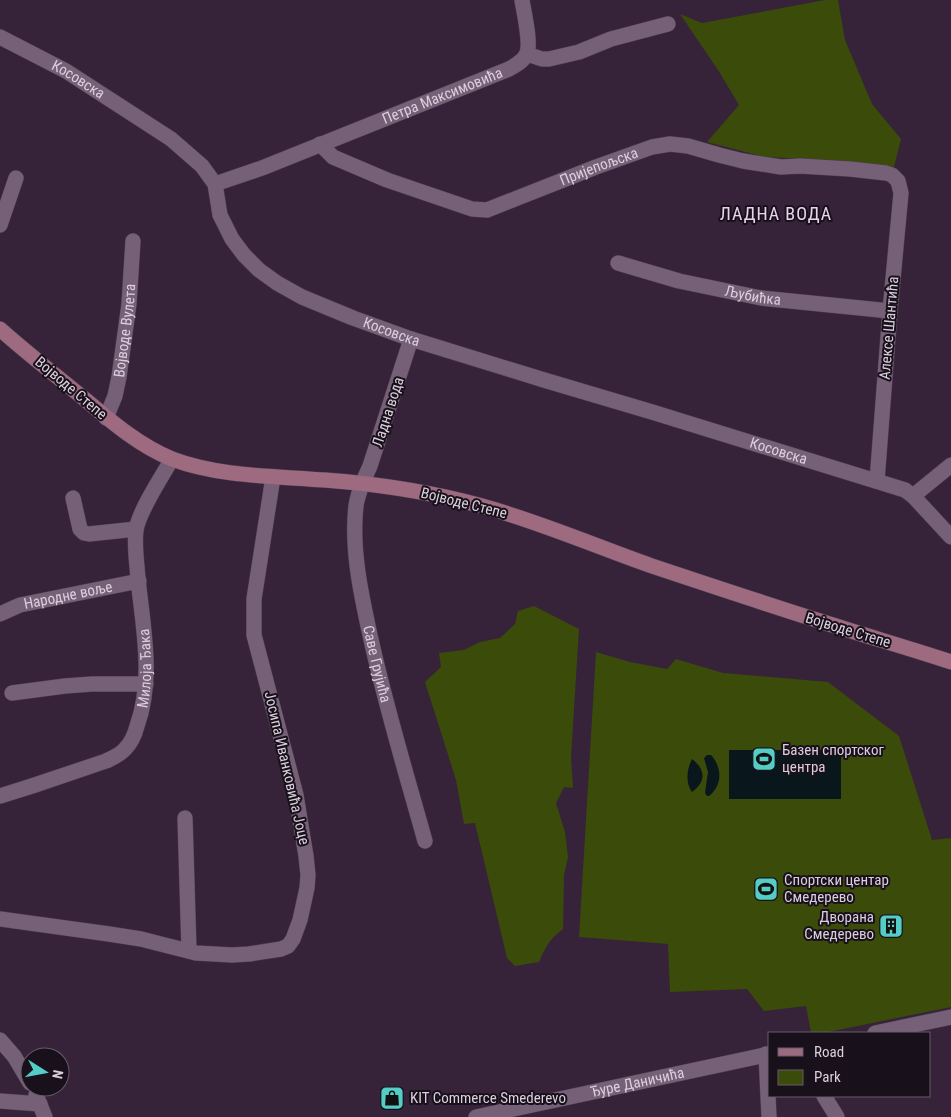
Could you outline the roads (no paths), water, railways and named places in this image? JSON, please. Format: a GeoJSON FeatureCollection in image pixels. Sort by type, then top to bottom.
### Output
{"type":"FeatureCollection","features":[{"type":"Feature","properties":{"kind":"main road","name":"Војводе Степе"},"geometry":{"type":"LineString","coordinates":[[0,329],[106,418],[142,443],[172,459],[239,474],[394,487],[490,508],[722,590],[951,662]]}},
{"type":"Feature","properties":{"kind":"street"},"geometry":{"type":"LineString","coordinates":[[522,0],[528,45],[527,54],[534,57],[549,59],[579,52],[611,39],[668,24]]}},
{"type":"Feature","properties":{"kind":"street","name":"Косовска"},"geometry":{"type":"LineString","coordinates":[[0,36],[66,72],[171,139],[202,166],[215,184],[220,215],[226,229],[244,255],[259,270],[302,297],[411,339],[877,481],[905,490],[913,496]]}},
{"type":"Feature","properties":{"kind":"street","name":"Петра Максимовића"},"geometry":{"type":"LineString","coordinates":[[215,184],[262,168],[509,69],[521,62],[527,54]]}},
{"type":"Feature","properties":{"kind":"street","name":"Пријепољска"},"geometry":{"type":"LineString","coordinates":[[320,144],[333,157],[386,180],[472,209],[487,210],[596,167],[652,147],[670,144],[688,146],[743,161],[772,165],[875,171],[895,177]]}},
{"type":"Feature","properties":{"kind":"street","name":"Алексе Шантића"},"geometry":{"type":"LineString","coordinates":[[877,481],[901,193],[895,177]]}},
{"type":"Feature","properties":{"kind":"street"},"geometry":{"type":"LineString","coordinates":[[0,225],[16,178]]}},
{"type":"Feature","properties":{"kind":"street","name":"Војводе Вулета"},"geometry":{"type":"LineString","coordinates":[[106,418],[115,396],[119,378],[129,304],[133,241]]}},
{"type":"Feature","properties":{"kind":"street","name":"Љубићка"},"geometry":{"type":"LineString","coordinates":[[618,263],[679,281],[762,298],[890,311]]}},
{"type":"Feature","properties":{"kind":"street","name":"Ладна вода"},"geometry":{"type":"LineString","coordinates":[[362,483],[370,466],[411,339]]}},
{"type":"Feature","properties":{"kind":"street","name":"Милоја Ђака"},"geometry":{"type":"LineString","coordinates":[[0,796],[106,761],[126,749],[131,740],[144,701],[146,684],[144,629],[136,557],[136,529],[145,507],[172,459]]}},
{"type":"Feature","properties":{"kind":"street"},"geometry":{"type":"LineString","coordinates":[[951,465],[913,496],[951,537]]}},
{"type":"Feature","properties":{"kind":"street","name":"Јосипа Иванковића Јоце"},"geometry":{"type":"LineString","coordinates":[[0,919],[109,934],[196,953],[249,954],[281,949],[288,946],[293,939],[300,920],[307,888],[306,856],[296,795],[254,635],[254,599],[273,477]]}},
{"type":"Feature","properties":{"kind":"street","name":"Саве Грујића"},"geometry":{"type":"LineString","coordinates":[[362,483],[356,505],[356,557],[360,591],[376,665],[425,841]]}},
{"type":"Feature","properties":{"kind":"street"},"geometry":{"type":"LineString","coordinates":[[73,498],[80,529],[84,533],[136,529]]}},
{"type":"Feature","properties":{"kind":"street","name":"Народне воље"},"geometry":{"type":"LineString","coordinates":[[0,614],[20,605],[139,581]]}},
{"type":"Feature","properties":{"kind":"street"},"geometry":{"type":"LineString","coordinates":[[12,693],[92,684],[146,684]]}},
{"type":"Feature","properties":{"kind":"street"},"geometry":{"type":"LineString","coordinates":[[184,818],[189,951]]}},
{"type":"Feature","properties":{"kind":"street"},"geometry":{"type":"LineString","coordinates":[[880,1032],[951,1017]]}},
{"type":"Feature","properties":{"kind":"street"},"geometry":{"type":"LineString","coordinates":[[0,1040],[20,1066]]}},
{"type":"Feature","properties":{"kind":"street","name":"Ђуре Даничића"},"geometry":{"type":"LineString","coordinates":[[476,1117],[768,1054]]}},
{"type":"Feature","properties":{"kind":"street"},"geometry":{"type":"LineString","coordinates":[[36,1097],[42,1110]]}},
{"type":"Feature","properties":{"kind":"street"},"geometry":{"type":"LineString","coordinates":[[769,1097],[769,1117]]}},
{"type":"Feature","properties":{"kind":"street"},"geometry":{"type":"LineString","coordinates":[[825,1097],[837,1117]]}},
{"type":"Feature","properties":{"kind":"street"},"geometry":{"type":"LineString","coordinates":[[0,1102],[42,1110]]}},
{"type":"Feature","properties":{"kind":"place","name":"Базен спортског центра"},"geometry":{"type":"Point","coordinates":[764,759]}},
{"type":"Feature","properties":{"kind":"place","name":"Спортски центар Смедерево"},"geometry":{"type":"Point","coordinates":[766,889]}},
{"type":"Feature","properties":{"kind":"place","name":"Дворана Смедерево"},"geometry":{"type":"Point","coordinates":[891,926]}},
{"type":"Feature","properties":{"kind":"place","name":"KIT Commerce Smederevo"},"geometry":{"type":"Point","coordinates":[392,1098]}},
{"type":"Feature","properties":{"kind":"district","name":"ЛАДНА ВОДА"},"geometry":{"type":"Point","coordinates":[776,214]}}]}
